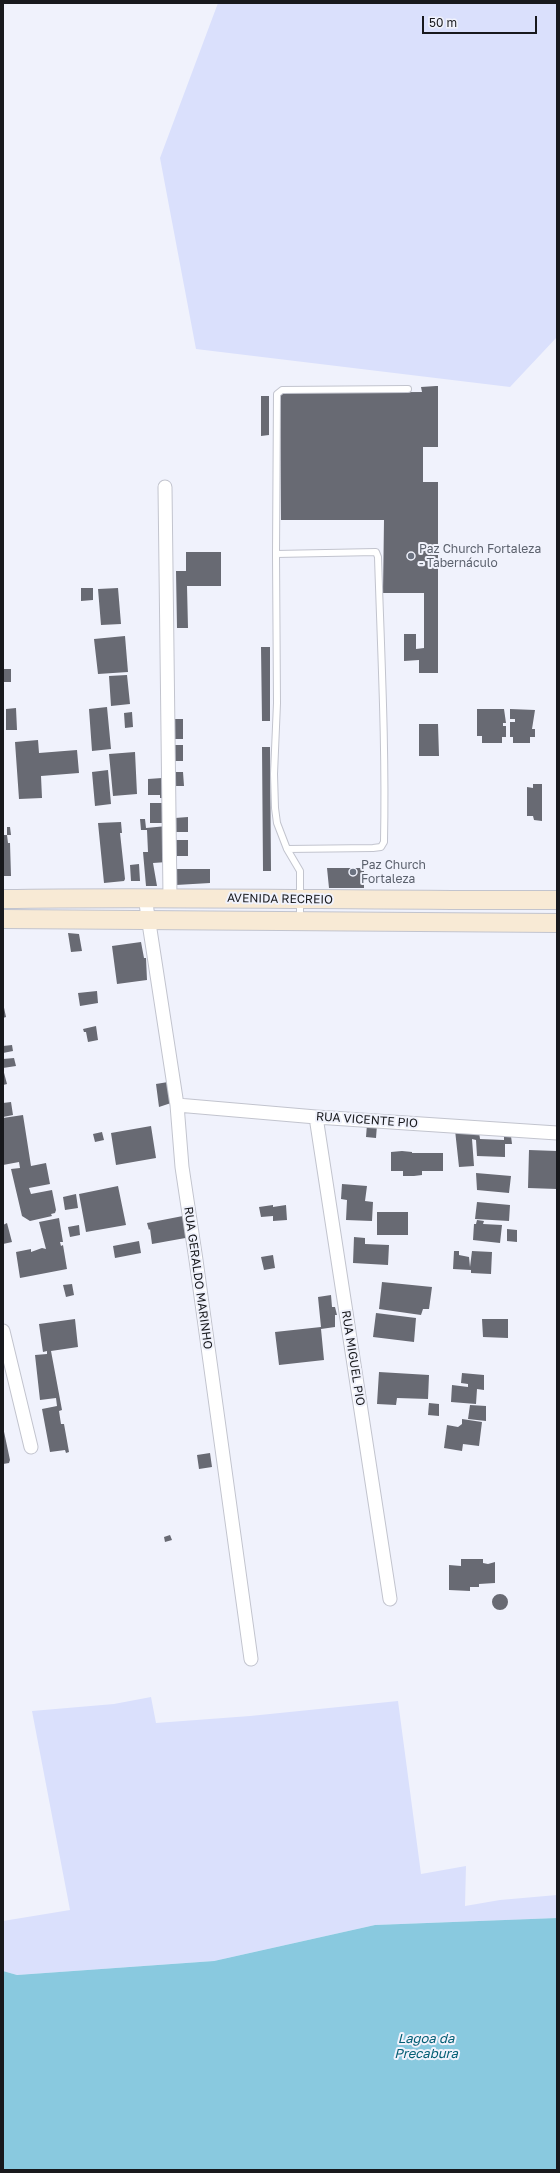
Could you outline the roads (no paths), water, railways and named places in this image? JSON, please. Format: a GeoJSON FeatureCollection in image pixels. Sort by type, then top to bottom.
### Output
{"type":"FeatureCollection","features":[{"type":"Feature","properties":{"kind":"main road","name":"AVENIDA RECREIO"},"geometry":{"type":"LineString","coordinates":[[3,899],[170,897],[418,901],[557,900]]}},
{"type":"Feature","properties":{"kind":"main road"},"geometry":{"type":"LineString","coordinates":[[418,901],[418,923]]}},
{"type":"Feature","properties":{"kind":"main road","name":"AVENIDA RECREIO"},"geometry":{"type":"LineString","coordinates":[[3,919],[557,923]]}},
{"type":"Feature","properties":{"kind":"street"},"geometry":{"type":"LineString","coordinates":[[164,487],[170,897]]}},
{"type":"Feature","properties":{"kind":"street","name":"RUA GERALDO MARINHO"},"geometry":{"type":"LineString","coordinates":[[145,897],[147,920],[177,1105],[182,1167],[251,1659]]}},
{"type":"Feature","properties":{"kind":"street","name":"RUA VICENTE PIO"},"geometry":{"type":"LineString","coordinates":[[177,1105],[316,1117],[557,1133]]}},
{"type":"Feature","properties":{"kind":"street","name":"RUA MIGUEL PIO"},"geometry":{"type":"LineString","coordinates":[[316,1117],[390,1599]]}},
{"type":"Feature","properties":{"kind":"street"},"geometry":{"type":"LineString","coordinates":[[3,1331],[31,1447]]}},
{"type":"Feature","properties":{"kind":"lane"},"geometry":{"type":"LineString","coordinates":[[300,922],[300,871],[287,849],[278,823],[275,801],[274,774],[277,703],[277,394],[282,390],[408,389]]}},
{"type":"Feature","properties":{"kind":"lane"},"geometry":{"type":"LineString","coordinates":[[276,554],[377,553],[378,591],[382,630],[384,842],[381,847],[373,848],[287,849]]}},
{"type":"Feature","properties":{"kind":"water","name":"Lagoa da Precabura"},"geometry":{"type":"Polygon","coordinates":[[[557,1918],[557,2170],[3,2170],[3,1971],[17,1975],[214,1961],[375,1925],[557,1918]]]}},
{"type":"Feature","properties":{"kind":"place","name":"Paz Church Fortaleza - Tabernáculo"},"geometry":{"type":"Point","coordinates":[411,556]}},
{"type":"Feature","properties":{"kind":"place","name":"Paz Church Fortaleza"},"geometry":{"type":"Point","coordinates":[353,872]}}]}
